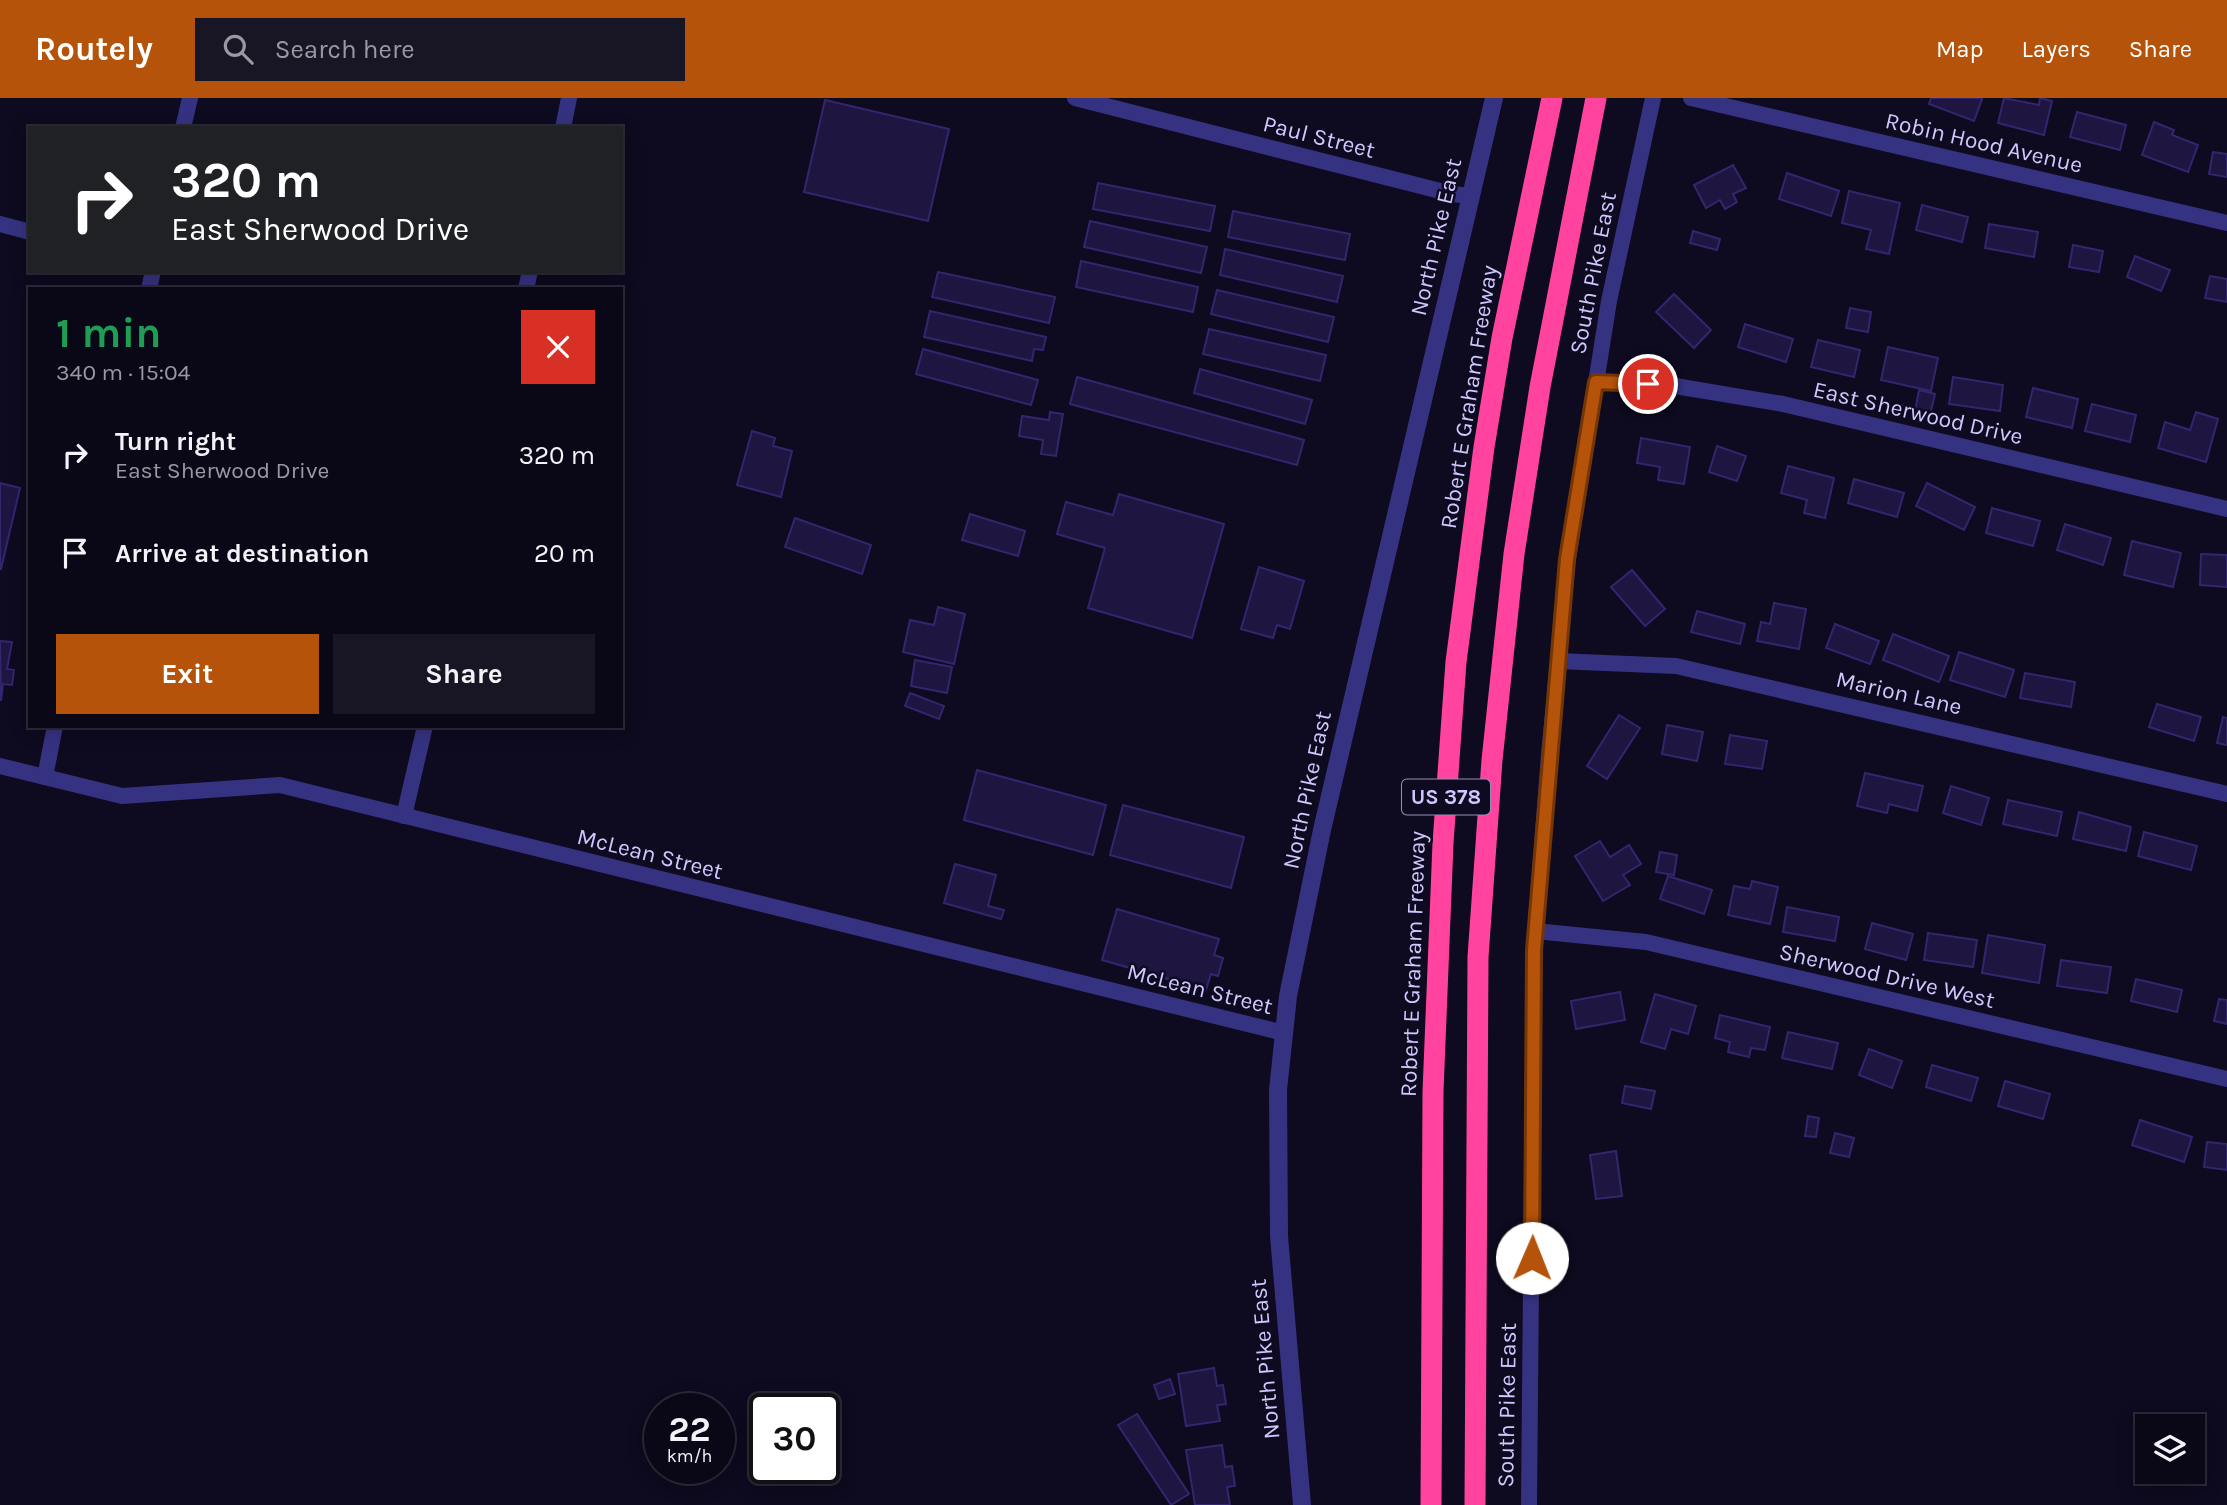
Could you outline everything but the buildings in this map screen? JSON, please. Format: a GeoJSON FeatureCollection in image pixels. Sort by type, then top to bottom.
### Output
{"type":"FeatureCollection","features":[{"type":"Feature","properties":{"kind":"highway","name":"Robert E Graham Freeway"},"geometry":{"type":"LineString","coordinates":[[1430,1505],[1433,1092],[1443,843],[1456,662],[1484,447],[1502,338],[1552,98]]}},
{"type":"Feature","properties":{"kind":"highway","name":"US 378"},"geometry":{"type":"LineString","coordinates":[[1475,1505],[1478,957],[1492,760],[1514,555],[1540,387],[1595,98]]}},
{"type":"Feature","properties":{"kind":"street"},"geometry":{"type":"LineString","coordinates":[[183,126],[190,98]]}},
{"type":"Feature","properties":{"kind":"street"},"geometry":{"type":"LineString","coordinates":[[563,126],[569,98]]}},
{"type":"Feature","properties":{"kind":"street","name":"Paul Street"},"geometry":{"type":"LineString","coordinates":[[1074,98],[1451,194],[1471,196]]}},
{"type":"Feature","properties":{"kind":"street","name":"North Pike East"},"geometry":{"type":"LineString","coordinates":[[1302,1505],[1279,1237],[1278,1090],[1289,996],[1322,830],[1494,98]]}},
{"type":"Feature","properties":{"kind":"street","name":"South Pike East"},"geometry":{"type":"LineString","coordinates":[[1529,1505],[1535,931],[1558,661],[1567,559],[1609,301],[1653,98]]}},
{"type":"Feature","properties":{"kind":"street","name":"Robin Hood Avenue"},"geometry":{"type":"LineString","coordinates":[[1691,98],[2227,223]]}},
{"type":"Feature","properties":{"kind":"street"},"geometry":{"type":"LineString","coordinates":[[0,225],[28,232]]}},
{"type":"Feature","properties":{"kind":"street","name":"East Sherwood Drive"},"geometry":{"type":"LineString","coordinates":[[1596,382],[1675,386],[1783,404],[2227,509]]}},
{"type":"Feature","properties":{"kind":"street","name":"Marion Lane"},"geometry":{"type":"LineString","coordinates":[[1558,661],[1676,666],[2227,793]]}},
{"type":"Feature","properties":{"kind":"street"},"geometry":{"type":"LineString","coordinates":[[44,777],[55,728]]}},
{"type":"Feature","properties":{"kind":"street"},"geometry":{"type":"LineString","coordinates":[[404,816],[425,728]]}},
{"type":"Feature","properties":{"kind":"street","name":"McLean Street"},"geometry":{"type":"LineString","coordinates":[[0,766],[122,796],[280,785],[1284,1033]]}},
{"type":"Feature","properties":{"kind":"street","name":"Sherwood Drive West"},"geometry":{"type":"LineString","coordinates":[[1535,931],[1646,942],[2227,1079]]}},
{"type":"Feature","properties":{"kind":"route"},"geometry":{"type":"LineString","coordinates":[[1532,1258],[1534,950],[1567,559],[1596,382],[1648,384]]}}]}
